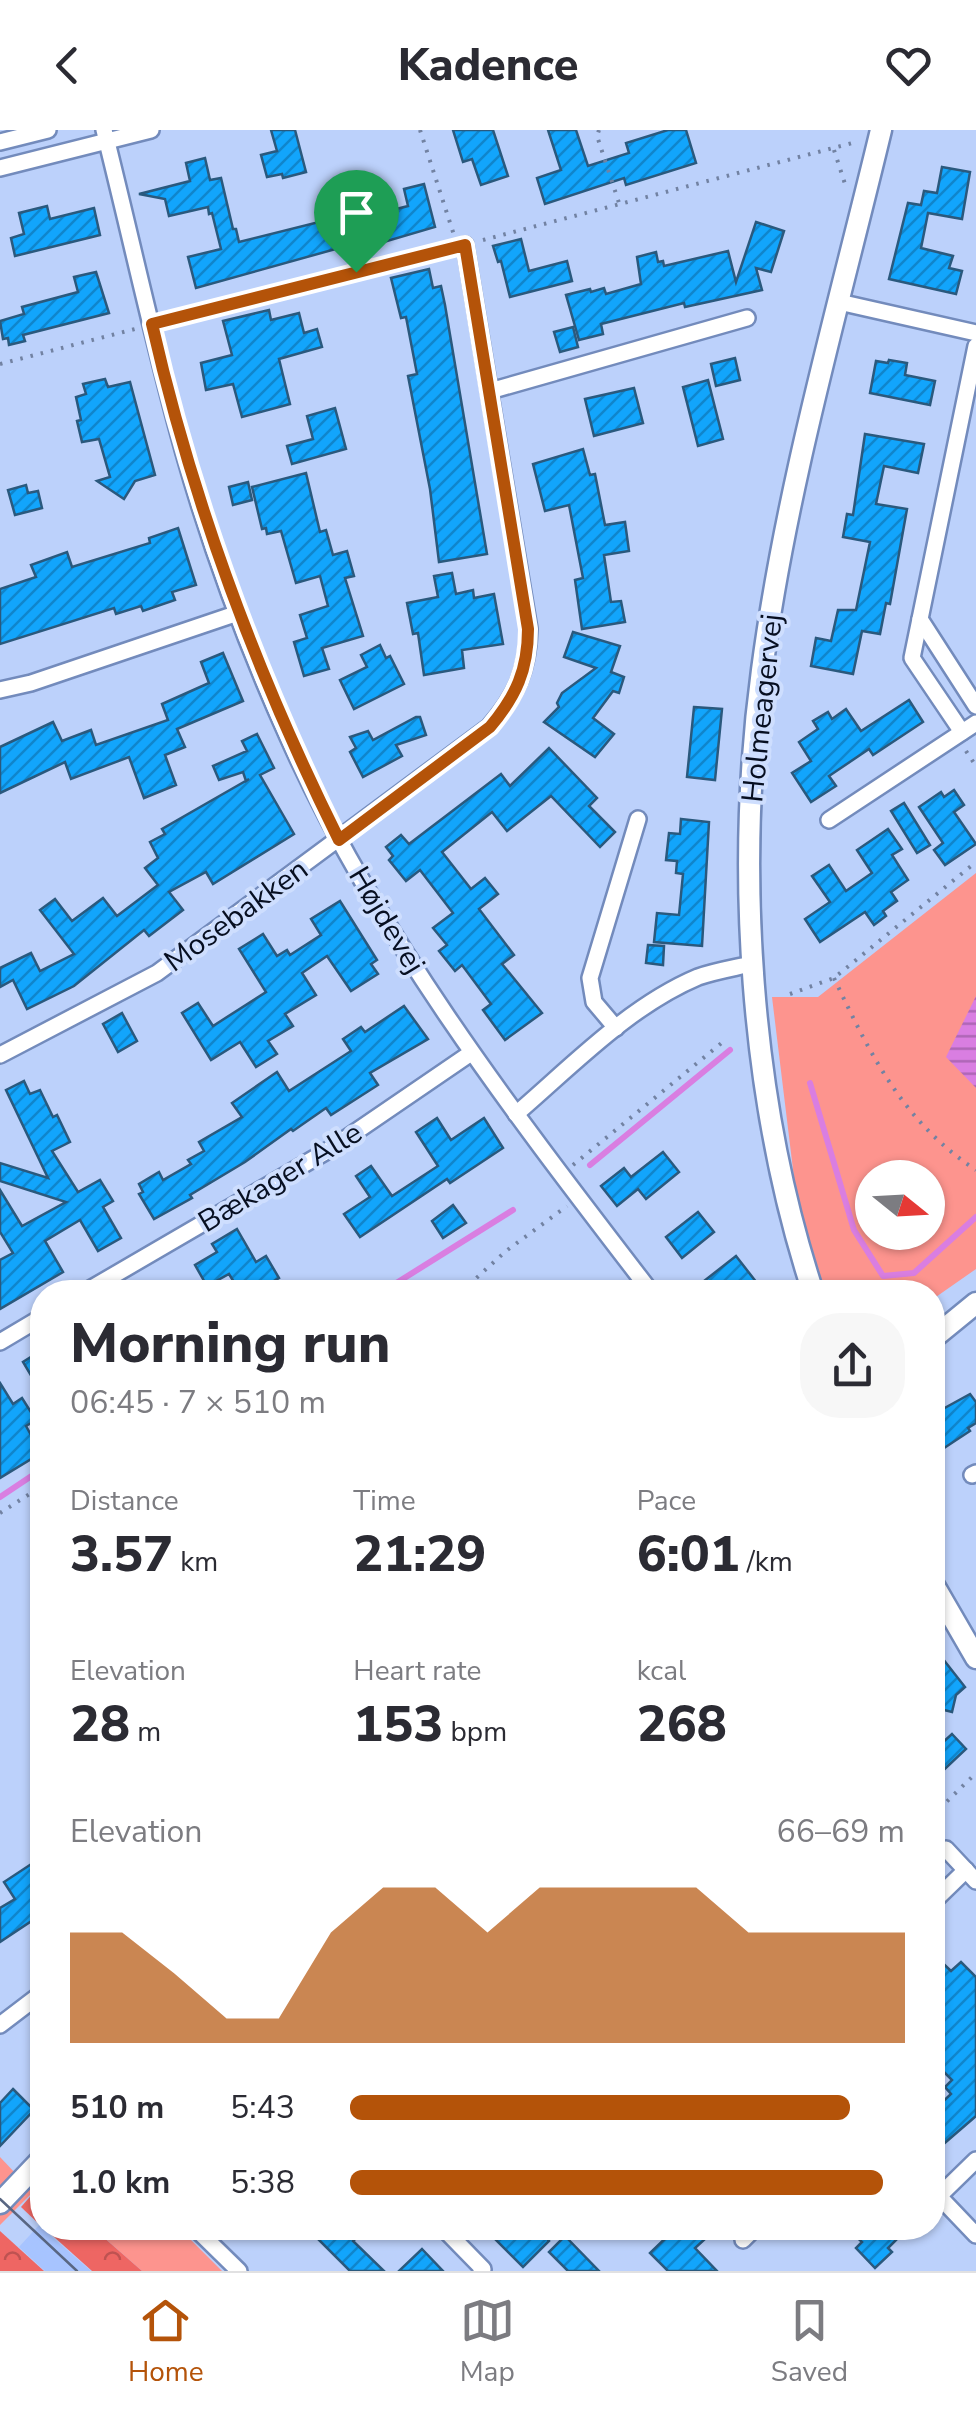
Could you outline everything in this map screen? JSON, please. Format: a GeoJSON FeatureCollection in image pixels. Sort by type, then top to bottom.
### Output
{"type":"FeatureCollection","features":[{"type":"Feature","properties":{"kind":"street"},"geometry":{"type":"LineString","coordinates":[[0,142],[48,130]]}},
{"type":"Feature","properties":{"kind":"street"},"geometry":{"type":"LineString","coordinates":[[0,168],[105,136],[151,130]]}},
{"type":"Feature","properties":{"kind":"street","name":"Holmeagervej"},"geometry":{"type":"LineString","coordinates":[[809,1280],[787,1195],[768,1093],[751,964],[751,820],[762,671],[778,566],[881,130]]}},
{"type":"Feature","properties":{"kind":"street","name":"Højdevej"},"geometry":{"type":"LineString","coordinates":[[105,136],[184,454],[238,613],[288,736],[339,840],[388,926],[471,1053],[642,1280]]}},
{"type":"Feature","properties":{"kind":"street","name":"Mosebakken"},"geometry":{"type":"LineString","coordinates":[[0,1054],[157,973],[490,727],[508,706],[522,681],[528,658],[528,629],[465,245]]}},
{"type":"Feature","properties":{"kind":"street"},"geometry":{"type":"LineString","coordinates":[[839,302],[976,334]]}},
{"type":"Feature","properties":{"kind":"street"},"geometry":{"type":"LineString","coordinates":[[490,390],[747,318]]}},
{"type":"Feature","properties":{"kind":"street"},"geometry":{"type":"LineString","coordinates":[[829,820],[969,727],[912,658],[976,346]]}},
{"type":"Feature","properties":{"kind":"street"},"geometry":{"type":"LineString","coordinates":[[0,690],[238,613]]}},
{"type":"Feature","properties":{"kind":"street"},"geometry":{"type":"LineString","coordinates":[[920,619],[976,706]]}},
{"type":"Feature","properties":{"kind":"street"},"geometry":{"type":"LineString","coordinates":[[616,1028],[594,1002],[590,978],[638,818]]}},
{"type":"Feature","properties":{"kind":"street"},"geometry":{"type":"LineString","coordinates":[[516,1114],[616,1028],[653,1002],[699,977],[751,964]]}},
{"type":"Feature","properties":{"kind":"street","name":"Bækager Alle"},"geometry":{"type":"LineString","coordinates":[[106,1280],[332,1148],[471,1053]]}},
{"type":"Feature","properties":{"kind":"street"},"geometry":{"type":"LineString","coordinates":[[945,1317],[976,1302]]}},
{"type":"Feature","properties":{"kind":"street"},"geometry":{"type":"LineString","coordinates":[[945,1328],[976,1302]]}},
{"type":"Feature","properties":{"kind":"street"},"geometry":{"type":"LineString","coordinates":[[0,1342],[30,1324]]}},
{"type":"Feature","properties":{"kind":"street"},"geometry":{"type":"LineString","coordinates":[[945,1604],[976,1658]]}},
{"type":"Feature","properties":{"kind":"street"},"geometry":{"type":"LineString","coordinates":[[945,1894],[971,1876],[946,1849]]}},
{"type":"Feature","properties":{"kind":"street"},"geometry":{"type":"LineString","coordinates":[[0,2024],[30,2003]]}},
{"type":"Feature","properties":{"kind":"street"},"geometry":{"type":"LineString","coordinates":[[945,2185],[976,2160]]}},
{"type":"Feature","properties":{"kind":"street"},"geometry":{"type":"LineString","coordinates":[[0,2204],[30,2172]]}},
{"type":"Feature","properties":{"kind":"street"},"geometry":{"type":"LineString","coordinates":[[945,2202],[976,2235]]}},
{"type":"Feature","properties":{"kind":"street"},"geometry":{"type":"LineString","coordinates":[[207,2240],[239,2271]]}},
{"type":"Feature","properties":{"kind":"street"},"geometry":{"type":"LineString","coordinates":[[455,2240],[481,2271]]}},
{"type":"Feature","properties":{"kind":"path"},"geometry":{"type":"LineString","coordinates":[[0,364],[458,246],[420,130]]}},
{"type":"Feature","properties":{"kind":"path"},"geometry":{"type":"LineString","coordinates":[[599,130],[597,136],[620,206]]}},
{"type":"Feature","properties":{"kind":"path"},"geometry":{"type":"LineString","coordinates":[[465,245],[856,142]]}},
{"type":"Feature","properties":{"kind":"path"},"geometry":{"type":"LineString","coordinates":[[790,994],[834,978],[976,862]]}},
{"type":"Feature","properties":{"kind":"path"},"geometry":{"type":"LineString","coordinates":[[834,978],[892,1090],[956,1157],[976,1170]]}},
{"type":"Feature","properties":{"kind":"path"},"geometry":{"type":"LineString","coordinates":[[561,1174],[724,1041]]}},
{"type":"Feature","properties":{"kind":"path"},"geometry":{"type":"LineString","coordinates":[[474,1280],[506,1250],[578,1198]]}},
{"type":"Feature","properties":{"kind":"path"},"geometry":{"type":"LineString","coordinates":[[0,1512],[30,1493]]}},
{"type":"Feature","properties":{"kind":"path"},"geometry":{"type":"LineString","coordinates":[[945,1803],[976,1773]]}},
{"type":"Feature","properties":{"kind":"shaded area"},"geometry":{"type":"Polygon","coordinates":[[[976,873],[976,1269],[945,1291],[945,1280],[821,1280],[796,1194],[772,997],[818,997],[976,873]]]}},
{"type":"Feature","properties":{"kind":"shaded area"},"geometry":{"type":"Polygon","coordinates":[[[976,996],[976,1088],[946,1057],[976,996]]]}},
{"type":"Feature","properties":{"kind":"shaded area"},"geometry":{"type":"Polygon","coordinates":[[[0,2157],[30,2189],[30,2195],[0,2225],[0,2157]]]}},
{"type":"Feature","properties":{"kind":"shaded area"},"geometry":{"type":"Polygon","coordinates":[[[30,2235],[30,2240],[56,2240],[91,2271],[45,2271],[19,2247],[30,2235]]]}},
{"type":"Feature","properties":{"kind":"shaded area"},"geometry":{"type":"Polygon","coordinates":[[[107,2240],[191,2240],[222,2271],[142,2271],[107,2240]]]}},
{"type":"Feature","properties":{"kind":"green space"},"geometry":{"type":"Polygon","coordinates":[[[30,2197],[30,2216],[21,2207],[30,2197]]]}},
{"type":"Feature","properties":{"kind":"green space"},"geometry":{"type":"Polygon","coordinates":[[[0,2231],[44,2271],[0,2271],[0,2231]]]}},
{"type":"Feature","properties":{"kind":"green space"},"geometry":{"type":"Polygon","coordinates":[[[57,2240],[107,2240],[142,2271],[92,2271],[57,2240]]]}},
{"type":"Feature","properties":{"kind":"building"},"geometry":{"type":"Polygon","coordinates":[[[271,130],[295,130],[306,172],[283,178],[282,174],[267,177],[261,155],[277,151],[271,130]]]}},
{"type":"Feature","properties":{"kind":"building"},"geometry":{"type":"Polygon","coordinates":[[[453,130],[493,130],[508,176],[481,185],[472,159],[463,162],[453,130]]]}},
{"type":"Feature","properties":{"kind":"building"},"geometry":{"type":"Polygon","coordinates":[[[548,130],[576,130],[588,166],[629,153],[626,143],[668,130],[686,130],[696,163],[626,185],[624,178],[545,204],[537,178],[561,170],[548,130]]]}},
{"type":"Feature","properties":{"kind":"building"},"geometry":{"type":"Polygon","coordinates":[[[205,158],[210,180],[221,178],[239,242],[359,212],[361,218],[408,206],[404,189],[424,184],[435,227],[377,244],[375,238],[196,288],[188,257],[221,249],[212,213],[209,214],[208,207],[169,216],[165,199],[139,194],[190,181],[186,163],[205,158]]]}},
{"type":"Feature","properties":{"kind":"building"},"geometry":{"type":"Polygon","coordinates":[[[942,167],[970,172],[962,219],[928,213],[921,248],[953,256],[949,268],[962,271],[956,294],[889,279],[908,203],[921,205],[924,191],[937,193],[942,167]]]}},
{"type":"Feature","properties":{"kind":"building"},"geometry":{"type":"Polygon","coordinates":[[[47,206],[50,219],[94,208],[100,235],[15,256],[11,238],[24,234],[19,213],[47,206]]]}},
{"type":"Feature","properties":{"kind":"building"},"geometry":{"type":"Polygon","coordinates":[[[756,222],[784,231],[771,272],[756,268],[762,290],[685,307],[684,303],[601,324],[603,334],[579,340],[566,295],[604,288],[606,294],[641,284],[637,257],[656,252],[658,262],[663,261],[664,266],[728,251],[736,282],[756,222]]]}},
{"type":"Feature","properties":{"kind":"building"},"geometry":{"type":"Polygon","coordinates":[[[521,239],[529,271],[567,261],[572,281],[510,297],[493,246],[521,239]]]}},
{"type":"Feature","properties":{"kind":"building"},"geometry":{"type":"Polygon","coordinates":[[[429,269],[433,288],[441,286],[445,305],[487,554],[439,562],[430,489],[408,376],[417,374],[406,317],[401,318],[391,278],[429,269]]]}},
{"type":"Feature","properties":{"kind":"building"},"geometry":{"type":"Polygon","coordinates":[[[96,272],[109,313],[23,335],[25,341],[9,345],[8,338],[3,339],[0,321],[24,314],[22,307],[78,292],[74,277],[96,272]]]}},
{"type":"Feature","properties":{"kind":"building"},"geometry":{"type":"Polygon","coordinates":[[[269,310],[271,320],[299,313],[304,333],[317,329],[322,347],[279,359],[290,404],[242,417],[233,384],[206,390],[201,363],[232,355],[223,321],[269,310]]]}},
{"type":"Feature","properties":{"kind":"building"},"geometry":{"type":"Polygon","coordinates":[[[573,327],[578,347],[560,352],[554,332],[573,327]]]}},
{"type":"Feature","properties":{"kind":"building"},"geometry":{"type":"Polygon","coordinates":[[[735,358],[740,380],[716,386],[711,364],[735,358]]]}},
{"type":"Feature","properties":{"kind":"building"},"geometry":{"type":"Polygon","coordinates":[[[876,361],[907,363],[905,375],[935,381],[930,405],[870,393],[876,361]]]}},
{"type":"Feature","properties":{"kind":"building"},"geometry":{"type":"Polygon","coordinates":[[[105,379],[108,387],[130,382],[155,475],[135,481],[124,499],[97,481],[110,477],[99,439],[82,442],[77,421],[81,420],[76,397],[86,394],[83,384],[105,379]]]}},
{"type":"Feature","properties":{"kind":"building"},"geometry":{"type":"Polygon","coordinates":[[[708,380],[723,439],[698,446],[683,387],[708,380]]]}},
{"type":"Feature","properties":{"kind":"building"},"geometry":{"type":"Polygon","coordinates":[[[634,388],[643,423],[594,436],[585,399],[634,388]]]}},
{"type":"Feature","properties":{"kind":"building"},"geometry":{"type":"Polygon","coordinates":[[[335,408],[346,449],[292,464],[287,446],[313,439],[307,416],[335,408]]]}},
{"type":"Feature","properties":{"kind":"building"},"geometry":{"type":"Polygon","coordinates":[[[865,434],[924,444],[918,473],[884,466],[876,504],[907,509],[890,604],[886,603],[880,634],[862,631],[853,674],[811,666],[816,638],[831,641],[838,610],[856,610],[870,542],[843,537],[847,514],[853,515],[865,434]]]}},
{"type":"Feature","properties":{"kind":"building"},"geometry":{"type":"Polygon","coordinates":[[[583,449],[590,475],[595,474],[605,525],[625,522],[629,551],[604,555],[611,602],[621,601],[625,622],[582,629],[575,580],[583,578],[569,505],[545,511],[533,464],[583,449]]]}},
{"type":"Feature","properties":{"kind":"building"},"geometry":{"type":"Polygon","coordinates":[[[306,473],[320,532],[326,530],[333,555],[347,551],[354,576],[345,578],[363,636],[322,648],[329,669],[304,676],[294,642],[307,638],[300,615],[328,606],[320,576],[296,583],[281,531],[267,534],[266,528],[262,529],[252,487],[306,473]]]}},
{"type":"Feature","properties":{"kind":"building"},"geometry":{"type":"Polygon","coordinates":[[[248,482],[252,500],[233,505],[229,487],[248,482]]]}},
{"type":"Feature","properties":{"kind":"building"},"geometry":{"type":"Polygon","coordinates":[[[26,485],[28,493],[38,491],[42,508],[15,515],[8,490],[26,485]]]}},
{"type":"Feature","properties":{"kind":"building"},"geometry":{"type":"Polygon","coordinates":[[[178,528],[196,585],[172,592],[175,600],[143,611],[141,606],[116,614],[114,608],[0,644],[0,589],[36,577],[31,565],[67,552],[72,567],[150,543],[149,538],[178,528]]]}},
{"type":"Feature","properties":{"kind":"building"},"geometry":{"type":"Polygon","coordinates":[[[452,573],[456,594],[473,590],[474,598],[494,594],[503,644],[462,650],[464,668],[424,675],[418,633],[413,634],[407,603],[438,597],[434,576],[452,573]]]}},
{"type":"Feature","properties":{"kind":"building"},"geometry":{"type":"Polygon","coordinates":[[[573,632],[620,646],[611,672],[624,677],[619,693],[613,691],[593,718],[614,734],[595,757],[544,722],[559,707],[562,693],[596,668],[564,657],[573,632]]]}},
{"type":"Feature","properties":{"kind":"building"},"geometry":{"type":"Polygon","coordinates":[[[380,645],[404,684],[354,709],[340,680],[367,667],[361,655],[380,645]]]}},
{"type":"Feature","properties":{"kind":"building"},"geometry":{"type":"Polygon","coordinates":[[[223,653],[243,701],[177,729],[185,747],[165,755],[176,785],[144,798],[129,757],[71,779],[65,762],[0,793],[0,747],[53,722],[62,741],[91,730],[96,745],[168,720],[162,704],[209,683],[201,662],[223,653]]]}},
{"type":"Feature","properties":{"kind":"building"},"geometry":{"type":"Polygon","coordinates":[[[909,700],[923,722],[873,755],[869,749],[829,776],[836,786],[811,802],[792,773],[811,761],[799,742],[818,729],[813,721],[828,712],[832,719],[846,709],[861,731],[909,700]]]}},
{"type":"Feature","properties":{"kind":"building"},"geometry":{"type":"Polygon","coordinates":[[[694,707],[722,709],[715,780],[687,777],[694,707]]]}},
{"type":"Feature","properties":{"kind":"building"},"geometry":{"type":"Polygon","coordinates":[[[420,717],[426,735],[396,745],[402,756],[363,777],[350,752],[356,748],[350,737],[368,731],[373,740],[420,717]]]}},
{"type":"Feature","properties":{"kind":"building"},"geometry":{"type":"Polygon","coordinates":[[[257,734],[274,768],[260,775],[294,834],[213,884],[206,872],[169,892],[183,910],[149,936],[144,930],[74,986],[27,1009],[13,980],[0,987],[0,968],[31,953],[40,971],[74,954],[40,910],[55,899],[72,921],[103,898],[117,916],[158,885],[145,868],[158,858],[150,842],[165,834],[162,829],[246,781],[243,772],[219,780],[213,766],[247,751],[242,741],[257,734]]]}},
{"type":"Feature","properties":{"kind":"building"},"geometry":{"type":"Polygon","coordinates":[[[549,748],[597,798],[589,806],[615,832],[600,847],[551,796],[507,831],[492,812],[442,852],[471,889],[485,878],[498,894],[479,909],[514,955],[502,964],[542,1013],[505,1040],[483,1010],[491,1004],[462,965],[455,971],[439,951],[447,945],[433,928],[453,913],[420,870],[406,881],[389,860],[393,856],[386,847],[401,835],[409,844],[501,774],[510,786],[549,748]]]}},
{"type":"Feature","properties":{"kind":"building"},"geometry":{"type":"Polygon","coordinates":[[[954,790],[964,805],[954,812],[976,844],[945,865],[934,850],[943,843],[919,807],[941,792],[944,797],[954,790]]]}},
{"type":"Feature","properties":{"kind":"building"},"geometry":{"type":"Polygon","coordinates":[[[904,803],[930,845],[917,853],[891,811],[904,803]]]}},
{"type":"Feature","properties":{"kind":"building"},"geometry":{"type":"Polygon","coordinates":[[[681,819],[709,822],[702,946],[654,942],[657,913],[679,915],[683,874],[676,873],[677,861],[666,860],[669,833],[680,834],[681,819]]]}},
{"type":"Feature","properties":{"kind":"building"},"geometry":{"type":"Polygon","coordinates":[[[888,829],[902,849],[892,855],[908,880],[891,892],[897,901],[883,911],[886,916],[874,925],[865,912],[820,942],[805,919],[830,902],[812,876],[829,865],[846,891],[872,873],[857,850],[888,829]]]}},
{"type":"Feature","properties":{"kind":"building"},"geometry":{"type":"Polygon","coordinates":[[[340,901],[377,960],[371,964],[378,974],[351,991],[327,956],[302,973],[316,995],[285,1014],[293,1026],[268,1041],[277,1054],[256,1067],[240,1042],[211,1060],[182,1013],[198,1003],[213,1026],[266,992],[239,949],[263,934],[277,956],[287,950],[290,955],[321,935],[311,919],[340,901]]]}},
{"type":"Feature","properties":{"kind":"building"},"geometry":{"type":"Polygon","coordinates":[[[648,945],[664,946],[663,965],[646,963],[648,945]]]}},
{"type":"Feature","properties":{"kind":"building"},"geometry":{"type":"Polygon","coordinates":[[[404,1006],[428,1039],[370,1073],[378,1085],[331,1115],[326,1108],[154,1219],[139,1194],[143,1192],[139,1184],[159,1172],[163,1180],[191,1164],[188,1160],[204,1151],[199,1142],[242,1117],[232,1103],[277,1072],[289,1091],[351,1051],[343,1039],[361,1027],[365,1032],[404,1006]]]}},
{"type":"Feature","properties":{"kind":"building"},"geometry":{"type":"Polygon","coordinates":[[[122,1013],[137,1041],[118,1052],[103,1024],[122,1013]]]}},
{"type":"Feature","properties":{"kind":"building"},"geometry":{"type":"Polygon","coordinates":[[[24,1081],[30,1094],[40,1090],[70,1142],[52,1151],[78,1192],[100,1180],[113,1201],[103,1207],[121,1238],[98,1251],[80,1220],[45,1241],[63,1272],[49,1280],[30,1280],[30,1291],[0,1309],[0,1260],[13,1253],[0,1232],[0,1190],[22,1226],[66,1202],[0,1181],[0,1163],[48,1178],[6,1090],[24,1081]]]}},
{"type":"Feature","properties":{"kind":"building"},"geometry":{"type":"Polygon","coordinates":[[[437,1118],[451,1140],[484,1118],[503,1148],[450,1183],[447,1179],[360,1237],[344,1214],[370,1197],[356,1176],[371,1166],[392,1196],[438,1166],[416,1132],[437,1118]]]}},
{"type":"Feature","properties":{"kind":"building"},"geometry":{"type":"Polygon","coordinates":[[[663,1152],[679,1172],[646,1199],[638,1189],[617,1206],[601,1186],[624,1168],[631,1177],[663,1152]]]}},
{"type":"Feature","properties":{"kind":"building"},"geometry":{"type":"Polygon","coordinates":[[[453,1205],[466,1223],[443,1238],[432,1221],[453,1205]]]}},
{"type":"Feature","properties":{"kind":"building"},"geometry":{"type":"Polygon","coordinates":[[[698,1212],[714,1232],[682,1258],[666,1237],[698,1212]]]}},
{"type":"Feature","properties":{"kind":"building"},"geometry":{"type":"Polygon","coordinates":[[[237,1229],[256,1262],[266,1256],[279,1278],[233,1280],[229,1274],[218,1280],[204,1280],[195,1265],[217,1252],[212,1244],[237,1229]]]}},
{"type":"Feature","properties":{"kind":"building"},"geometry":{"type":"Polygon","coordinates":[[[736,1256],[755,1280],[705,1280],[736,1256]]]}},
{"type":"Feature","properties":{"kind":"building"},"geometry":{"type":"Polygon","coordinates":[[[0,1383],[13,1404],[22,1398],[30,1411],[30,1424],[26,1426],[30,1433],[30,1460],[0,1478],[0,1383]]]}},
{"type":"Feature","properties":{"kind":"building"},"geometry":{"type":"Polygon","coordinates":[[[970,1394],[976,1402],[976,1423],[945,1447],[945,1408],[970,1394]]]}},
{"type":"Feature","properties":{"kind":"building"},"geometry":{"type":"Polygon","coordinates":[[[945,1662],[965,1687],[956,1695],[952,1712],[945,1710],[945,1662]]]}},
{"type":"Feature","properties":{"kind":"building"},"geometry":{"type":"Polygon","coordinates":[[[952,1734],[966,1749],[945,1769],[945,1740],[952,1734]]]}},
{"type":"Feature","properties":{"kind":"building"},"geometry":{"type":"Polygon","coordinates":[[[30,1865],[30,1922],[0,1942],[0,1908],[15,1899],[4,1882],[30,1865]]]}},
{"type":"Feature","properties":{"kind":"building"},"geometry":{"type":"Polygon","coordinates":[[[961,1962],[976,1977],[976,2116],[945,2143],[945,2100],[951,2094],[945,2087],[952,2080],[945,2073],[945,1965],[951,1971],[961,1962]]]}},
{"type":"Feature","properties":{"kind":"building"},"geometry":{"type":"Polygon","coordinates":[[[13,2089],[30,2106],[30,2114],[0,2146],[0,2103],[13,2089]]]}},
{"type":"Feature","properties":{"kind":"building"},"geometry":{"type":"Polygon","coordinates":[[[319,2240],[354,2240],[384,2271],[350,2271],[319,2240]]]}},
{"type":"Feature","properties":{"kind":"building"},"geometry":{"type":"Polygon","coordinates":[[[496,2240],[548,2240],[523,2267],[496,2240]]]}},
{"type":"Feature","properties":{"kind":"building"},"geometry":{"type":"Polygon","coordinates":[[[561,2240],[569,2240],[599,2271],[568,2271],[549,2252],[561,2240]]]}},
{"type":"Feature","properties":{"kind":"building"},"geometry":{"type":"Polygon","coordinates":[[[664,2240],[704,2240],[695,2248],[717,2271],[668,2271],[650,2253],[664,2240]]]}},
{"type":"Feature","properties":{"kind":"building"},"geometry":{"type":"Polygon","coordinates":[[[896,2240],[888,2248],[892,2252],[875,2268],[856,2248],[862,2242],[896,2240]]]}},
{"type":"Feature","properties":{"kind":"building"},"geometry":{"type":"Polygon","coordinates":[[[422,2249],[443,2271],[399,2271],[422,2249]]]}},
{"type":"Feature","properties":{"kind":"waterway"},"geometry":{"type":"LineString","coordinates":[[590,1165],[730,1050]]}},
{"type":"Feature","properties":{"kind":"waterway"},"geometry":{"type":"LineString","coordinates":[[810,1083],[854,1230],[883,1276],[914,1273],[976,1217]]}},
{"type":"Feature","properties":{"kind":"waterway"},"geometry":{"type":"LineString","coordinates":[[401,1280],[513,1210]]}},
{"type":"Feature","properties":{"kind":"waterway"},"geometry":{"type":"LineString","coordinates":[[0,1497],[30,1477]]}},
{"type":"Feature","properties":{"kind":"tram line"},"geometry":{"type":"LineString","coordinates":[[0,2199],[30,2227]]}},
{"type":"Feature","properties":{"kind":"tram line"},"geometry":{"type":"LineString","coordinates":[[44,2240],[77,2271]]}},
{"type":"Feature","properties":{"kind":"route"},"geometry":{"type":"LineString","coordinates":[[465,245],[528,629],[528,658],[522,681],[490,727],[339,840],[288,736],[238,613],[184,454],[152,324],[356,272],[465,245]]}}]}
